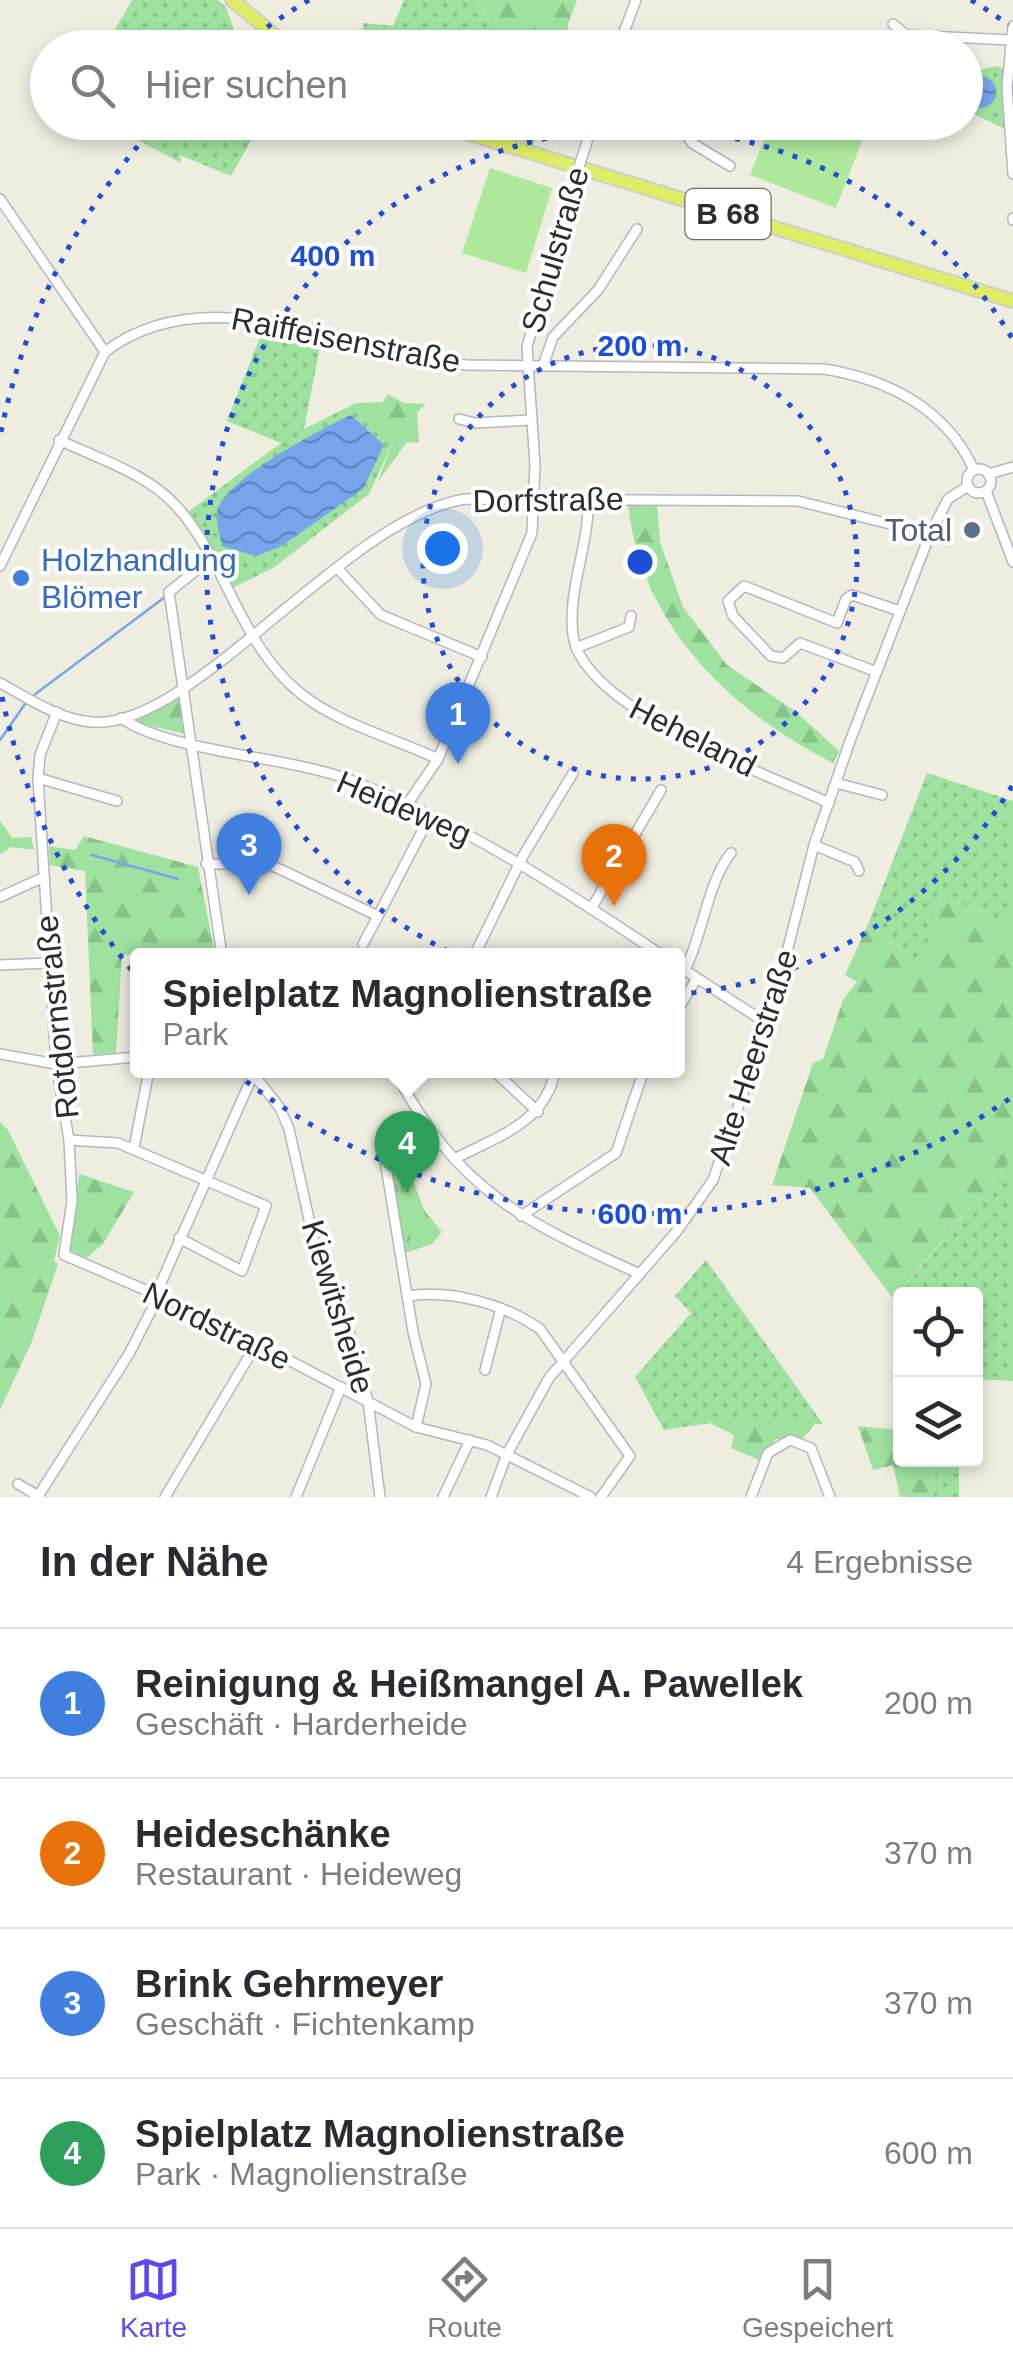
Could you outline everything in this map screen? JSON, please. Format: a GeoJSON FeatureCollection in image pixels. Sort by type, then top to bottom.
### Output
{"type":"FeatureCollection","features":[{"type":"Feature","properties":{"kind":"main road"},"geometry":{"type":"LineString","coordinates":[[232,0],[268,30]]}},
{"type":"Feature","properties":{"kind":"main road","name":"B 68"},"geometry":{"type":"LineString","coordinates":[[489,140],[1013,300]]}},
{"type":"Feature","properties":{"kind":"street"},"geometry":{"type":"LineString","coordinates":[[625,30],[636,0]]}},
{"type":"Feature","properties":{"kind":"street"},"geometry":{"type":"LineString","coordinates":[[893,24],[900,30]]}},
{"type":"Feature","properties":{"kind":"street"},"geometry":{"type":"LineString","coordinates":[[983,32],[1012,31],[1007,87],[1013,174]]}},
{"type":"Feature","properties":{"kind":"street","name":"Schulstraße"},"geometry":{"type":"LineString","coordinates":[[406,806],[438,759],[532,533],[534,498],[527,365],[534,311],[587,140]]}},
{"type":"Feature","properties":{"kind":"street"},"geometry":{"type":"LineString","coordinates":[[690,140],[730,166]]}},
{"type":"Feature","properties":{"kind":"street"},"geometry":{"type":"LineString","coordinates":[[0,199],[104,352],[0,566]]}},
{"type":"Feature","properties":{"kind":"street"},"geometry":{"type":"LineString","coordinates":[[544,366],[554,337],[598,290],[638,229]]}},
{"type":"Feature","properties":{"kind":"street","name":"Raiffeisenstraße"},"geometry":{"type":"LineString","coordinates":[[104,352],[120,340],[152,328],[216,314],[270,322],[414,359],[544,366],[824,369],[861,375],[906,394],[926,410],[974,470]]}},
{"type":"Feature","properties":{"kind":"street"},"geometry":{"type":"LineString","coordinates":[[459,419],[475,423],[531,420]]}},
{"type":"Feature","properties":{"kind":"street"},"geometry":{"type":"LineString","coordinates":[[59,440],[151,484],[180,510],[248,636],[286,680],[320,707],[438,759]]}},
{"type":"Feature","properties":{"kind":"street"},"geometry":{"type":"LineString","coordinates":[[1013,468],[988,481],[976,492],[968,486],[968,475],[974,470],[988,481],[1013,562]]}},
{"type":"Feature","properties":{"kind":"street","name":"Alte Heerstraße"},"geometry":{"type":"LineString","coordinates":[[491,1497],[507,1454],[536,1400],[564,1361],[703,1198],[712,1180],[766,1023],[814,846],[836,783],[930,534],[948,499],[968,486]]}},
{"type":"Feature","properties":{"kind":"street"},"geometry":{"type":"LineString","coordinates":[[588,498],[590,531],[571,614],[576,648],[629,628],[631,616]]}},
{"type":"Feature","properties":{"kind":"street","name":"Dorfstraße"},"geometry":{"type":"LineString","coordinates":[[0,683],[57,712],[89,722],[122,718],[184,688],[390,528],[440,505],[465,499],[798,500],[930,534]]}},
{"type":"Feature","properties":{"kind":"street"},"geometry":{"type":"LineString","coordinates":[[209,560],[170,592],[221,948]]}},
{"type":"Feature","properties":{"kind":"street"},"geometry":{"type":"LineString","coordinates":[[338,569],[381,615],[482,656]]}},
{"type":"Feature","properties":{"kind":"street"},"geometry":{"type":"LineString","coordinates":[[877,672],[800,643],[783,658],[771,656],[732,616],[728,601],[744,586],[836,623],[846,599],[852,595],[900,611]]}},
{"type":"Feature","properties":{"kind":"street","name":"Heheland"},"geometry":{"type":"LineString","coordinates":[[576,648],[584,668],[616,698],[655,722],[829,803]]}},
{"type":"Feature","properties":{"kind":"street","name":"Rotdornstraße"},"geometry":{"type":"LineString","coordinates":[[57,712],[40,754],[38,778],[56,1064],[69,1140],[72,1201],[64,1256]]}},
{"type":"Feature","properties":{"kind":"street","name":"Heideweg"},"geometry":{"type":"LineString","coordinates":[[122,718],[193,742],[347,779],[430,816],[520,864],[650,948]]}},
{"type":"Feature","properties":{"kind":"street"},"geometry":{"type":"LineString","coordinates":[[478,948],[520,864],[573,773]]}},
{"type":"Feature","properties":{"kind":"street"},"geometry":{"type":"LineString","coordinates":[[38,778],[117,801]]}},
{"type":"Feature","properties":{"kind":"street"},"geometry":{"type":"LineString","coordinates":[[836,783],[882,795]]}},
{"type":"Feature","properties":{"kind":"street"},"geometry":{"type":"LineString","coordinates":[[591,908],[662,790]]}},
{"type":"Feature","properties":{"kind":"street"},"geometry":{"type":"LineString","coordinates":[[363,944],[430,816]]}},
{"type":"Feature","properties":{"kind":"street"},"geometry":{"type":"LineString","coordinates":[[814,846],[855,862],[859,871]]}},
{"type":"Feature","properties":{"kind":"street"},"geometry":{"type":"LineString","coordinates":[[685,961],[704,930],[720,866],[731,852]]}},
{"type":"Feature","properties":{"kind":"street"},"geometry":{"type":"LineString","coordinates":[[206,864],[269,864],[378,916]]}},
{"type":"Feature","properties":{"kind":"street"},"geometry":{"type":"LineString","coordinates":[[0,897],[44,877]]}},
{"type":"Feature","properties":{"kind":"street"},"geometry":{"type":"LineString","coordinates":[[0,964],[49,963]]}},
{"type":"Feature","properties":{"kind":"street"},"geometry":{"type":"LineString","coordinates":[[685,970],[766,1023]]}},
{"type":"Feature","properties":{"kind":"street"},"geometry":{"type":"LineString","coordinates":[[685,998],[697,978]]}},
{"type":"Feature","properties":{"kind":"street"},"geometry":{"type":"LineString","coordinates":[[0,1054],[56,1064],[130,1058]]}},
{"type":"Feature","properties":{"kind":"street"},"geometry":{"type":"LineString","coordinates":[[134,1148],[148,1078]]}},
{"type":"Feature","properties":{"kind":"street"},"geometry":{"type":"LineString","coordinates":[[18,1484],[40,1496],[129,1354],[250,1078]]}},
{"type":"Feature","properties":{"kind":"street","name":"Kiewitsheide"},"geometry":{"type":"LineString","coordinates":[[256,1078],[280,1108],[289,1128],[321,1273],[348,1328],[368,1401],[380,1497]]}},
{"type":"Feature","properties":{"kind":"street"},"geometry":{"type":"LineString","coordinates":[[399,1078],[454,1159],[480,1188],[521,1216],[640,1274]]}},
{"type":"Feature","properties":{"kind":"street"},"geometry":{"type":"LineString","coordinates":[[502,1078],[538,1112]]}},
{"type":"Feature","properties":{"kind":"street"},"geometry":{"type":"LineString","coordinates":[[454,1159],[538,1112],[552,1094],[554,1078]]}},
{"type":"Feature","properties":{"kind":"street"},"geometry":{"type":"LineString","coordinates":[[521,1216],[616,1154],[641,1078]]}},
{"type":"Feature","properties":{"kind":"street"},"geometry":{"type":"LineString","coordinates":[[69,1140],[134,1148],[266,1206],[242,1271],[179,1238]]}},
{"type":"Feature","properties":{"kind":"street"},"geometry":{"type":"LineString","coordinates":[[385,1160],[426,1384],[416,1427]]}},
{"type":"Feature","properties":{"kind":"street","name":"Nordstraße"},"geometry":{"type":"LineString","coordinates":[[64,1256],[157,1294],[416,1427],[507,1454],[591,1497]]}},
{"type":"Feature","properties":{"kind":"street"},"geometry":{"type":"LineString","coordinates":[[407,1296],[440,1294],[501,1308],[540,1329],[630,1460],[601,1497]]}},
{"type":"Feature","properties":{"kind":"street"},"geometry":{"type":"LineString","coordinates":[[485,1370],[501,1308]]}},
{"type":"Feature","properties":{"kind":"street"},"geometry":{"type":"LineString","coordinates":[[165,1497],[257,1343]]}},
{"type":"Feature","properties":{"kind":"street"},"geometry":{"type":"LineString","coordinates":[[296,1497],[341,1386]]}},
{"type":"Feature","properties":{"kind":"street"},"geometry":{"type":"LineString","coordinates":[[443,1497],[470,1440]]}},
{"type":"Feature","properties":{"kind":"street"},"geometry":{"type":"LineString","coordinates":[[751,1497],[768,1453],[790,1440],[812,1448],[830,1497]]}},
{"type":"Feature","properties":{"kind":"green space"},"geometry":{"type":"Polygon","coordinates":[[[132,0],[218,0],[226,7],[234,30],[115,30],[132,0]]]}},
{"type":"Feature","properties":{"kind":"green space"},"geometry":{"type":"Polygon","coordinates":[[[404,0],[477,0],[489,22],[485,30],[362,30],[364,23],[393,26],[404,0]]]}},
{"type":"Feature","properties":{"kind":"green space"},"geometry":{"type":"Polygon","coordinates":[[[477,0],[577,0],[568,30],[485,30],[489,22],[477,0]]]}},
{"type":"Feature","properties":{"kind":"green space"},"geometry":{"type":"Polygon","coordinates":[[[995,66],[1013,71],[1013,133],[983,118],[983,69],[995,66]]]}},
{"type":"Feature","properties":{"kind":"green space"},"geometry":{"type":"Polygon","coordinates":[[[138,140],[251,140],[231,176],[180,155],[181,163],[138,140]]]}},
{"type":"Feature","properties":{"kind":"green space"},"geometry":{"type":"Polygon","coordinates":[[[764,140],[862,140],[836,208],[750,175],[764,140]]]}},
{"type":"Feature","properties":{"kind":"green space"},"geometry":{"type":"Polygon","coordinates":[[[490,168],[552,188],[526,273],[462,253],[490,168]]]}},
{"type":"Feature","properties":{"kind":"green space"},"geometry":{"type":"Polygon","coordinates":[[[264,327],[321,341],[304,429],[356,403],[393,442],[369,494],[273,568],[230,589],[188,512],[281,443],[227,421],[264,327]]]}},
{"type":"Feature","properties":{"kind":"green space"},"geometry":{"type":"Polygon","coordinates":[[[388,394],[404,403],[426,404],[417,412],[419,442],[406,443],[377,483],[393,442],[356,403],[383,402],[388,394]]]}},
{"type":"Feature","properties":{"kind":"green space"},"geometry":{"type":"Polygon","coordinates":[[[657,502],[660,542],[683,607],[727,665],[795,711],[839,751],[833,763],[795,742],[726,689],[671,624],[650,587],[636,547],[628,503],[657,502]]]}},
{"type":"Feature","properties":{"kind":"green space"},"geometry":{"type":"Polygon","coordinates":[[[179,698],[186,734],[133,722],[179,698]]]}},
{"type":"Feature","properties":{"kind":"green space"},"geometry":{"type":"Polygon","coordinates":[[[927,773],[1013,801],[1013,922],[941,897],[917,964],[869,922],[927,773]]]}},
{"type":"Feature","properties":{"kind":"green space"},"geometry":{"type":"Polygon","coordinates":[[[0,821],[12,838],[31,837],[34,850],[11,847],[0,854],[0,821]]]}},
{"type":"Feature","properties":{"kind":"green space"},"geometry":{"type":"Polygon","coordinates":[[[84,836],[198,867],[214,948],[130,948],[130,955],[122,955],[116,1053],[93,1055],[85,871],[50,865],[49,846],[75,850],[84,836]]]}},
{"type":"Feature","properties":{"kind":"green space"},"geometry":{"type":"Polygon","coordinates":[[[941,897],[1013,922],[1013,1147],[1007,1164],[905,1287],[893,1287],[893,1299],[810,1188],[772,1185],[813,1063],[823,1059],[843,1000],[857,982],[845,975],[869,922],[916,963],[941,897]]]}},
{"type":"Feature","properties":{"kind":"green space"},"geometry":{"type":"Polygon","coordinates":[[[0,1122],[8,1130],[60,1236],[54,1261],[58,1264],[32,1341],[0,1410],[0,1122]]]}},
{"type":"Feature","properties":{"kind":"green space"},"geometry":{"type":"Polygon","coordinates":[[[1013,1147],[1013,1381],[983,1379],[983,1287],[904,1287],[1007,1164],[1013,1147]]]}},
{"type":"Feature","properties":{"kind":"green space"},"geometry":{"type":"Polygon","coordinates":[[[405,1158],[424,1210],[442,1232],[432,1244],[405,1253],[392,1177],[396,1163],[405,1158]]]}},
{"type":"Feature","properties":{"kind":"green space"},"geometry":{"type":"Polygon","coordinates":[[[79,1174],[134,1192],[103,1244],[85,1259],[70,1250],[79,1174]]]}},
{"type":"Feature","properties":{"kind":"green space"},"geometry":{"type":"Polygon","coordinates":[[[706,1260],[823,1424],[710,1423],[664,1430],[635,1377],[691,1313],[675,1296],[706,1260]]]}},
{"type":"Feature","properties":{"kind":"green space"},"geometry":{"type":"Polygon","coordinates":[[[710,1423],[816,1423],[803,1438],[776,1439],[759,1460],[731,1448],[734,1435],[710,1423]]]}},
{"type":"Feature","properties":{"kind":"green space"},"geometry":{"type":"Polygon","coordinates":[[[858,1426],[893,1429],[893,1465],[873,1470],[858,1426]]]}},
{"type":"Feature","properties":{"kind":"green space"},"geometry":{"type":"Polygon","coordinates":[[[893,1467],[936,1467],[934,1497],[900,1497],[893,1467]]]}},
{"type":"Feature","properties":{"kind":"green space"},"geometry":{"type":"Polygon","coordinates":[[[936,1467],[959,1467],[959,1497],[934,1497],[936,1467]]]}},
{"type":"Feature","properties":{"kind":"water"},"geometry":{"type":"Polygon","coordinates":[[[983,76],[995,86],[995,98],[983,108],[983,76]]]}},
{"type":"Feature","properties":{"kind":"water"},"geometry":{"type":"Polygon","coordinates":[[[351,415],[384,445],[363,489],[280,547],[256,556],[222,546],[217,512],[225,496],[277,456],[351,415]]]}},
{"type":"Feature","properties":{"kind":"waterway"},"geometry":{"type":"LineString","coordinates":[[34,695],[165,597]]}},
{"type":"Feature","properties":{"kind":"waterway"},"geometry":{"type":"LineString","coordinates":[[0,740],[25,704]]}},
{"type":"Feature","properties":{"kind":"waterway"},"geometry":{"type":"LineString","coordinates":[[92,855],[178,879]]}},
{"type":"Feature","properties":{"kind":"place","name":"Total"},"geometry":{"type":"Point","coordinates":[972,530]}},
{"type":"Feature","properties":{"kind":"place","name":"Holzhandlung Blömer"},"geometry":{"type":"Point","coordinates":[21,578]}},
{"type":"Feature","properties":{"kind":"place","name":"Reinigung & Heißmangel A. Pawellek"},"geometry":{"type":"Point","coordinates":[458,764]}},
{"type":"Feature","properties":{"kind":"place","name":"Brink Gehrmeyer"},"geometry":{"type":"Point","coordinates":[249,895]}},
{"type":"Feature","properties":{"kind":"place","name":"Heideschänke"},"geometry":{"type":"Point","coordinates":[614,906]}},
{"type":"Feature","properties":{"kind":"place","name":"Spielplatz Magnolienstraße"},"geometry":{"type":"Point","coordinates":[407,1193]}}]}
